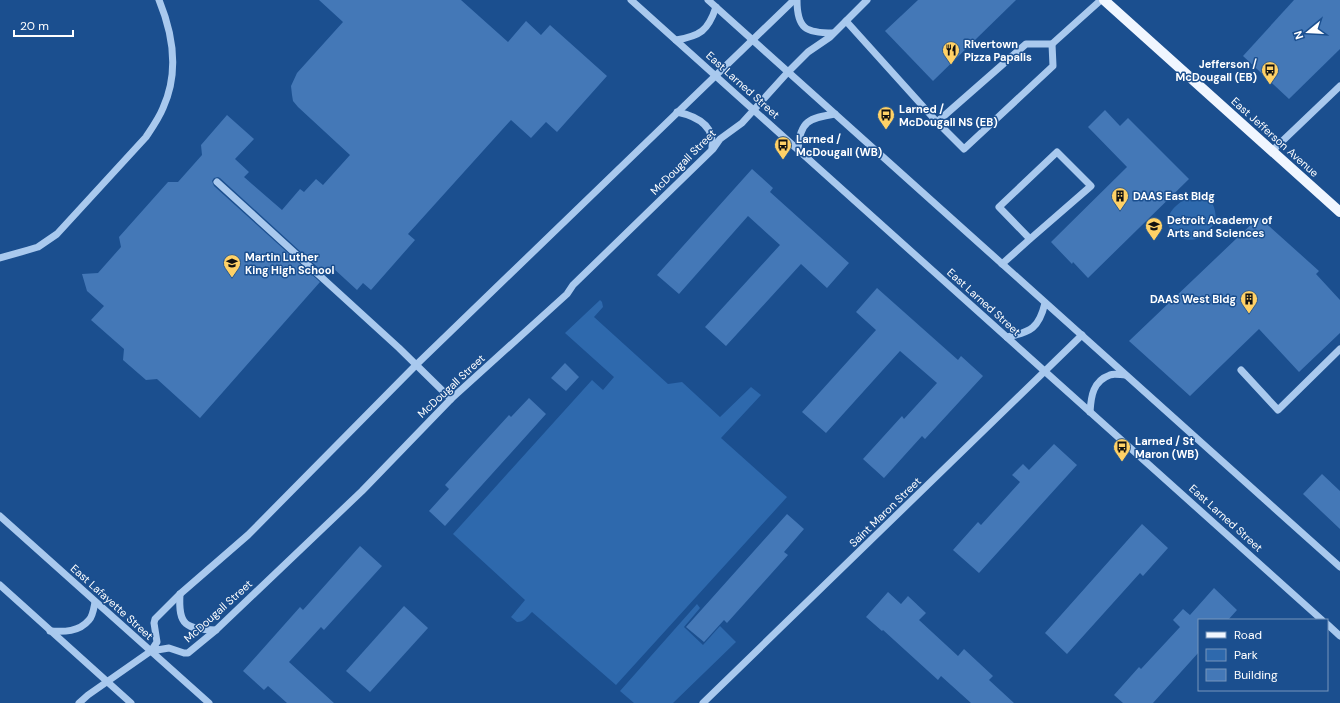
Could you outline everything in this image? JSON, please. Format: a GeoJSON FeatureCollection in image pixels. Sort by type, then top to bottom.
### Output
{"type":"FeatureCollection","features":[{"type":"Feature","properties":{"kind":"main road","name":"East Jefferson Avenue"},"geometry":{"type":"LineString","coordinates":[[1104,0],[1340,212]]}},
{"type":"Feature","properties":{"kind":"street"},"geometry":{"type":"LineString","coordinates":[[0,258],[38,247],[65,227],[146,137],[157,121],[164,108],[168,95],[173,60],[170,31],[159,0]]}},
{"type":"Feature","properties":{"kind":"street","name":"East Larned Street"},"geometry":{"type":"LineString","coordinates":[[631,0],[1321,619]]}},
{"type":"Feature","properties":{"kind":"street"},"geometry":{"type":"LineString","coordinates":[[708,0],[1340,567]]}},
{"type":"Feature","properties":{"kind":"street"},"geometry":{"type":"LineString","coordinates":[[79,703],[151,651],[157,642],[154,623],[155,619],[180,594],[248,535],[416,365],[794,0]]}},
{"type":"Feature","properties":{"kind":"street"},"geometry":{"type":"LineString","coordinates":[[797,0],[797,15],[803,27],[815,33],[833,33]]}},
{"type":"Feature","properties":{"kind":"street","name":"McDougall Street"},"geometry":{"type":"LineString","coordinates":[[151,651],[169,648],[188,653],[216,630],[362,491],[451,399],[567,294],[577,282],[708,153],[720,139],[742,123],[808,52],[826,40],[867,0]]}},
{"type":"Feature","properties":{"kind":"street"},"geometry":{"type":"LineString","coordinates":[[937,122],[1026,44],[1052,44],[1101,0]]}},
{"type":"Feature","properties":{"kind":"street"},"geometry":{"type":"LineString","coordinates":[[676,40],[691,38],[702,31],[711,20],[716,7]]}},
{"type":"Feature","properties":{"kind":"street"},"geometry":{"type":"LineString","coordinates":[[846,21],[937,122],[964,149],[1053,66],[1052,44]]}},
{"type":"Feature","properties":{"kind":"street"},"geometry":{"type":"LineString","coordinates":[[1272,151],[1340,86]]}},
{"type":"Feature","properties":{"kind":"street"},"geometry":{"type":"LineString","coordinates":[[677,112],[692,115],[704,123],[710,133],[712,141],[712,148],[708,153]]}},
{"type":"Feature","properties":{"kind":"street"},"geometry":{"type":"LineString","coordinates":[[798,149],[799,136],[806,122],[819,116],[835,114]]}},
{"type":"Feature","properties":{"kind":"street"},"geometry":{"type":"LineString","coordinates":[[1002,264],[1091,186],[1057,152],[999,207],[1030,239]]}},
{"type":"Feature","properties":{"kind":"street"},"geometry":{"type":"LineString","coordinates":[[217,182],[451,399]]}},
{"type":"Feature","properties":{"kind":"street"},"geometry":{"type":"LineString","coordinates":[[1007,337],[1021,334],[1033,328],[1042,317],[1045,303]]}},
{"type":"Feature","properties":{"kind":"street","name":"Saint Maron Street"},"geometry":{"type":"LineString","coordinates":[[703,703],[1082,336]]}},
{"type":"Feature","properties":{"kind":"street"},"geometry":{"type":"LineString","coordinates":[[1241,370],[1278,410],[1340,348]]}},
{"type":"Feature","properties":{"kind":"street"},"geometry":{"type":"LineString","coordinates":[[1090,412],[1091,396],[1099,381],[1110,374],[1125,375]]}},
{"type":"Feature","properties":{"kind":"street","name":"East Lafayette Street"},"geometry":{"type":"LineString","coordinates":[[0,516],[209,703]]}},
{"type":"Feature","properties":{"kind":"street"},"geometry":{"type":"LineString","coordinates":[[0,586],[131,703]]}},
{"type":"Feature","properties":{"kind":"street"},"geometry":{"type":"LineString","coordinates":[[180,594],[180,615],[186,623],[194,629],[216,630]]}},
{"type":"Feature","properties":{"kind":"street"},"geometry":{"type":"LineString","coordinates":[[50,630],[66,632],[80,628],[90,619],[95,602]]}},
{"type":"Feature","properties":{"kind":"street"},"geometry":{"type":"LineString","coordinates":[[1328,625],[1340,636]]}},
{"type":"Feature","properties":{"kind":"green space"},"geometry":{"type":"Polygon","coordinates":[[[1196,194],[1206,197],[1212,203],[1215,211],[1216,222],[1200,237],[1190,240],[1175,234],[1171,230],[1168,220],[1171,211],[1175,207],[1196,194]]]}},
{"type":"Feature","properties":{"kind":"green space"},"geometry":{"type":"Polygon","coordinates":[[[600,300],[603,307],[594,317],[668,384],[682,382],[720,417],[751,387],[761,395],[721,438],[787,497],[616,685],[532,612],[525,619],[519,622],[511,617],[525,600],[453,534],[592,380],[603,390],[614,377],[565,333],[600,300]]]}},
{"type":"Feature","properties":{"kind":"green space"},"geometry":{"type":"Polygon","coordinates":[[[697,604],[700,608],[684,627],[703,645],[720,626],[736,642],[673,703],[634,703],[620,691],[697,604]]]}},
{"type":"Feature","properties":{"kind":"building"},"geometry":{"type":"Polygon","coordinates":[[[319,0],[461,0],[508,42],[526,21],[541,35],[550,25],[607,76],[557,132],[546,122],[531,138],[511,120],[408,234],[415,240],[371,290],[363,283],[357,290],[333,268],[326,275],[220,178],[214,178],[212,181],[214,186],[320,282],[200,418],[157,379],[146,380],[123,360],[124,349],[91,320],[104,306],[87,291],[82,274],[98,273],[121,247],[119,237],[168,182],[178,182],[202,155],[201,145],[227,115],[254,139],[235,159],[249,172],[244,177],[282,210],[300,189],[304,192],[316,179],[323,185],[350,155],[293,101],[291,86],[297,73],[343,22],[319,0]]]}},
{"type":"Feature","properties":{"kind":"building"},"geometry":{"type":"Polygon","coordinates":[[[918,0],[1016,0],[933,81],[885,31],[918,0]]]}},
{"type":"Feature","properties":{"kind":"building"},"geometry":{"type":"Polygon","coordinates":[[[1294,0],[1340,0],[1340,49],[1289,99],[1243,56],[1294,0]]]}},
{"type":"Feature","properties":{"kind":"building","name":"DAAS East Bldg"},"geometry":{"type":"Polygon","coordinates":[[[1105,110],[1120,126],[1128,118],[1189,179],[1088,278],[1051,242],[1127,167],[1088,127],[1105,110]]]}},
{"type":"Feature","properties":{"kind":"building"},"geometry":{"type":"Polygon","coordinates":[[[752,169],[773,188],[770,192],[849,263],[827,288],[801,264],[726,346],[705,327],[780,245],[748,216],[679,294],[657,275],[752,169]]]}},
{"type":"Feature","properties":{"kind":"building","name":"DAAS West Bldg"},"geometry":{"type":"Polygon","coordinates":[[[1259,217],[1319,271],[1316,274],[1340,300],[1340,333],[1299,372],[1259,329],[1190,396],[1129,341],[1259,217]]]}},
{"type":"Feature","properties":{"kind":"building"},"geometry":{"type":"Polygon","coordinates":[[[877,288],[958,360],[961,356],[983,376],[925,439],[922,436],[884,478],[863,459],[902,416],[904,419],[937,383],[900,351],[826,433],[802,412],[876,330],[856,312],[877,288]]]}},
{"type":"Feature","properties":{"kind":"building"},"geometry":{"type":"Polygon","coordinates":[[[565,363],[579,377],[566,391],[551,378],[565,363]]]}},
{"type":"Feature","properties":{"kind":"building"},"geometry":{"type":"Polygon","coordinates":[[[529,398],[546,414],[445,526],[429,511],[449,489],[445,485],[509,415],[511,417],[529,398]]]}},
{"type":"Feature","properties":{"kind":"building"},"geometry":{"type":"Polygon","coordinates":[[[1054,444],[1077,465],[979,573],[953,550],[978,522],[981,525],[1020,482],[1012,475],[1023,464],[1029,470],[1054,444]]]}},
{"type":"Feature","properties":{"kind":"building"},"geometry":{"type":"Polygon","coordinates":[[[1322,474],[1340,491],[1340,529],[1303,494],[1322,474]]]}},
{"type":"Feature","properties":{"kind":"building"},"geometry":{"type":"Polygon","coordinates":[[[787,514],[804,529],[784,552],[788,555],[727,623],[724,620],[704,642],[686,627],[787,514]]]}},
{"type":"Feature","properties":{"kind":"building"},"geometry":{"type":"Polygon","coordinates":[[[1142,524],[1168,548],[1143,576],[1140,573],[1067,654],[1045,633],[1142,524]]]}},
{"type":"Feature","properties":{"kind":"building"},"geometry":{"type":"Polygon","coordinates":[[[360,546],[382,566],[324,630],[321,627],[289,662],[334,703],[287,703],[268,686],[264,690],[243,671],[300,607],[303,610],[360,546]]]}},
{"type":"Feature","properties":{"kind":"building"},"geometry":{"type":"Polygon","coordinates":[[[1214,588],[1237,610],[1229,619],[1198,619],[1198,653],[1153,703],[1123,703],[1114,695],[1139,667],[1141,669],[1180,627],[1173,620],[1183,609],[1190,615],[1214,588]]]}},
{"type":"Feature","properties":{"kind":"building"},"geometry":{"type":"Polygon","coordinates":[[[888,592],[901,604],[908,596],[926,613],[919,620],[958,656],[964,649],[993,676],[989,680],[1014,703],[971,703],[941,676],[938,680],[883,630],[882,631],[866,617],[888,592]]]}},
{"type":"Feature","properties":{"kind":"building"},"geometry":{"type":"Polygon","coordinates":[[[404,606],[428,628],[370,692],[346,671],[404,606]]]}},
{"type":"Feature","properties":{"kind":"place","name":"Rivertown Pizza Papalis"},"geometry":{"type":"Point","coordinates":[951,65]}},
{"type":"Feature","properties":{"kind":"place","name":"Jefferson / McDougall (EB)"},"geometry":{"type":"Point","coordinates":[1270,85]}},
{"type":"Feature","properties":{"kind":"place","name":"Larned / McDougall NS (EB)"},"geometry":{"type":"Point","coordinates":[886,130]}},
{"type":"Feature","properties":{"kind":"place","name":"Larned / McDougall (WB)"},"geometry":{"type":"Point","coordinates":[783,160]}},
{"type":"Feature","properties":{"kind":"place","name":"DAAS East Bldg"},"geometry":{"type":"Point","coordinates":[1120,211]}},
{"type":"Feature","properties":{"kind":"place","name":"Detroit Academy of Arts and Sciences"},"geometry":{"type":"Point","coordinates":[1154,241]}},
{"type":"Feature","properties":{"kind":"place","name":"Martin Luther King High School"},"geometry":{"type":"Point","coordinates":[232,278]}},
{"type":"Feature","properties":{"kind":"place","name":"DAAS West Bldg"},"geometry":{"type":"Point","coordinates":[1249,314]}},
{"type":"Feature","properties":{"kind":"place","name":"Larned / St Maron (WB)"},"geometry":{"type":"Point","coordinates":[1122,462]}}]}
